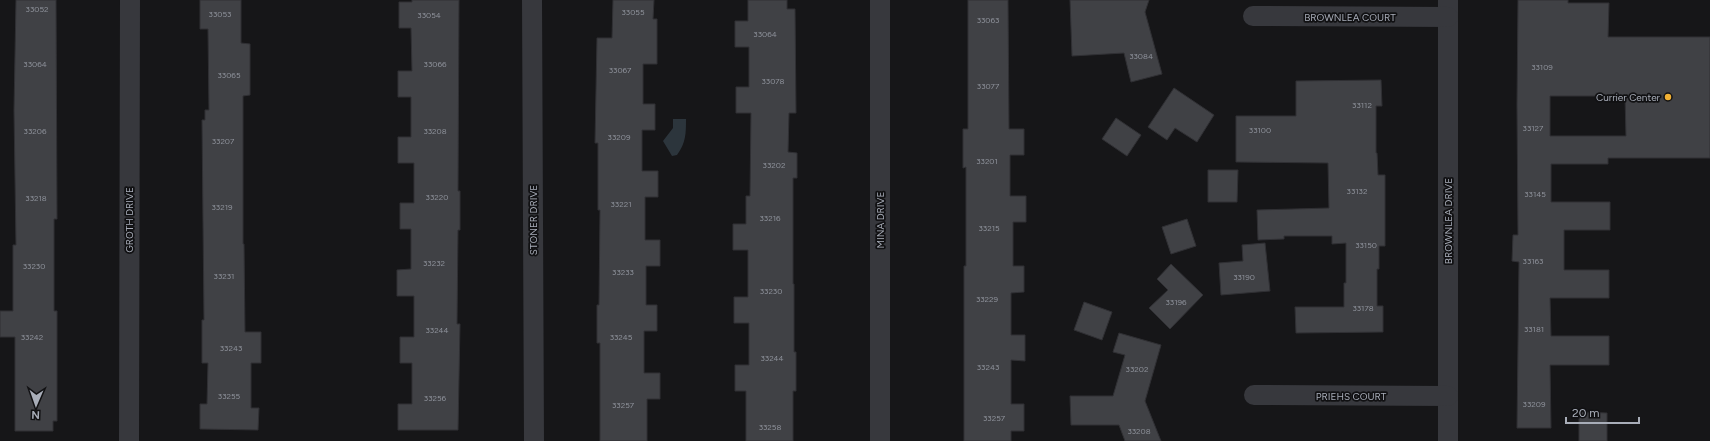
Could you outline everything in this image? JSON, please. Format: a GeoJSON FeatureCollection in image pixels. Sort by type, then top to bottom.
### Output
{"type":"FeatureCollection","features":[{"type":"Feature","properties":{"kind":"street","name":"GROTH DRIVE"},"geometry":{"type":"LineString","coordinates":[[129,441],[130,0]]}},
{"type":"Feature","properties":{"kind":"street","name":"STONER DRIVE"},"geometry":{"type":"LineString","coordinates":[[532,0],[534,441]]}},
{"type":"Feature","properties":{"kind":"street","name":"MINA DRIVE"},"geometry":{"type":"LineString","coordinates":[[880,0],[880,441]]}},
{"type":"Feature","properties":{"kind":"street","name":"BROWNLEA COURT"},"geometry":{"type":"LineString","coordinates":[[1253,16],[1448,9]]}},
{"type":"Feature","properties":{"kind":"street","name":"BROWNLEA DRIVE"},"geometry":{"type":"LineString","coordinates":[[1448,9],[1448,441]]}},
{"type":"Feature","properties":{"kind":"street","name":"PRIEHS COURT"},"geometry":{"type":"LineString","coordinates":[[1254,395],[1448,396]]}},
{"type":"Feature","properties":{"kind":"shaded area"},"geometry":{"type":"Polygon","coordinates":[[[673,119],[686,119],[686,129],[682,146],[677,155],[672,156],[663,141],[673,128],[673,119]]]}},
{"type":"Feature","properties":{"kind":"building"},"geometry":{"type":"Polygon","coordinates":[[[16,0],[56,0],[57,219],[54,219],[54,311],[57,311],[57,421],[53,421],[53,431],[15,431],[15,337],[0,337],[0,311],[13,311],[13,245],[16,245],[14,110],[16,0]]]}},
{"type":"Feature","properties":{"kind":"building"},"geometry":{"type":"Polygon","coordinates":[[[200,0],[241,0],[241,43],[250,44],[250,95],[243,96],[243,244],[245,332],[261,332],[261,363],[251,363],[251,408],[259,408],[258,430],[200,429],[200,404],[207,404],[208,363],[202,363],[202,320],[204,320],[202,120],[205,120],[205,110],[209,110],[208,29],[200,29],[200,0]]]}},
{"type":"Feature","properties":{"kind":"building"},"geometry":{"type":"Polygon","coordinates":[[[412,0],[459,0],[458,191],[460,191],[460,230],[458,230],[457,324],[460,324],[458,430],[398,430],[398,404],[412,404],[412,363],[400,363],[400,337],[414,337],[414,296],[397,296],[397,270],[411,269],[411,229],[400,229],[400,203],[414,203],[414,163],[398,163],[398,137],[411,137],[411,97],[398,97],[398,71],[412,71],[411,28],[399,28],[399,2],[412,2],[412,0]]]}},
{"type":"Feature","properties":{"kind":"building"},"geometry":{"type":"Polygon","coordinates":[[[613,0],[654,0],[653,19],[657,19],[657,64],[643,64],[643,104],[655,104],[655,130],[642,130],[642,171],[658,171],[658,197],[645,197],[645,240],[660,240],[660,266],[646,266],[646,305],[657,305],[657,331],[644,331],[644,373],[660,373],[660,399],[647,399],[647,441],[600,441],[600,343],[597,343],[597,305],[599,305],[600,210],[598,210],[598,143],[595,143],[597,38],[612,38],[613,0]]]}},
{"type":"Feature","properties":{"kind":"building"},"geometry":{"type":"Polygon","coordinates":[[[748,0],[787,0],[787,9],[795,9],[796,113],[789,113],[788,152],[797,153],[797,178],[793,178],[793,284],[796,391],[793,391],[793,441],[746,441],[746,391],[735,391],[735,365],[749,365],[749,323],[734,323],[734,297],[748,297],[748,250],[733,250],[733,224],[746,224],[746,196],[750,196],[751,113],[736,113],[736,87],[749,87],[749,47],[735,47],[735,21],[748,21],[748,0]]]}},
{"type":"Feature","properties":{"kind":"building"},"geometry":{"type":"Polygon","coordinates":[[[968,0],[1008,0],[1009,129],[1024,129],[1024,155],[1010,155],[1010,196],[1026,196],[1026,222],[1013,222],[1013,266],[1024,266],[1024,292],[1011,293],[1011,335],[1025,335],[1025,361],[1011,360],[1011,404],[1024,404],[1024,431],[1011,431],[1011,441],[964,441],[964,266],[966,266],[966,167],[963,168],[963,129],[968,129],[968,0]]]}},
{"type":"Feature","properties":{"kind":"building"},"geometry":{"type":"Polygon","coordinates":[[[1070,0],[1149,0],[1145,12],[1162,74],[1131,82],[1124,53],[1072,56],[1070,0]]]}},
{"type":"Feature","properties":{"kind":"building"},"geometry":{"type":"Polygon","coordinates":[[[1518,0],[1568,0],[1568,3],[1609,3],[1608,37],[1710,37],[1710,158],[1608,158],[1608,164],[1551,164],[1551,202],[1610,202],[1610,230],[1564,230],[1564,270],[1609,270],[1609,298],[1550,298],[1551,336],[1609,336],[1609,365],[1550,365],[1551,428],[1517,428],[1519,262],[1512,261],[1513,235],[1518,235],[1518,0]],[[1550,96],[1550,136],[1626,136],[1625,96],[1550,96]]]}},
{"type":"Feature","properties":{"kind":"building"},"geometry":{"type":"Polygon","coordinates":[[[1381,80],[1382,106],[1376,106],[1376,153],[1378,175],[1385,175],[1385,246],[1379,246],[1379,269],[1377,269],[1377,306],[1383,306],[1383,332],[1296,333],[1295,307],[1344,307],[1344,283],[1346,283],[1346,243],[1332,244],[1332,236],[1284,236],[1284,239],[1258,240],[1257,210],[1329,208],[1328,163],[1236,162],[1236,116],[1296,116],[1296,81],[1381,80]]]}},
{"type":"Feature","properties":{"kind":"building"},"geometry":{"type":"Polygon","coordinates":[[[1174,88],[1214,115],[1197,142],[1175,128],[1167,140],[1148,127],[1174,88]]]}},
{"type":"Feature","properties":{"kind":"building"},"geometry":{"type":"Polygon","coordinates":[[[1116,118],[1141,135],[1127,156],[1102,139],[1116,118]]]}},
{"type":"Feature","properties":{"kind":"building"},"geometry":{"type":"Polygon","coordinates":[[[1208,170],[1238,170],[1237,202],[1208,202],[1208,170]]]}},
{"type":"Feature","properties":{"kind":"building"},"geometry":{"type":"Polygon","coordinates":[[[1187,219],[1196,246],[1171,254],[1162,227],[1187,219]]]}},
{"type":"Feature","properties":{"kind":"building"},"geometry":{"type":"Polygon","coordinates":[[[1265,243],[1270,291],[1221,295],[1219,263],[1243,261],[1242,245],[1265,243]]]}},
{"type":"Feature","properties":{"kind":"building"},"geometry":{"type":"Polygon","coordinates":[[[1171,264],[1203,295],[1170,329],[1149,308],[1168,290],[1157,279],[1171,264]]]}},
{"type":"Feature","properties":{"kind":"building"},"geometry":{"type":"Polygon","coordinates":[[[1084,302],[1112,312],[1102,340],[1074,330],[1084,302]]]}},
{"type":"Feature","properties":{"kind":"building"},"geometry":{"type":"Polygon","coordinates":[[[1119,333],[1161,345],[1145,401],[1161,441],[1125,441],[1119,425],[1071,425],[1070,396],[1113,396],[1125,355],[1113,352],[1119,333]]]}},
{"type":"Feature","properties":{"kind":"building"},"geometry":{"type":"Polygon","coordinates":[[[1579,412],[1607,413],[1607,441],[1579,441],[1579,412]]]}},
{"type":"Feature","properties":{"kind":"place","name":"Currier Center"},"geometry":{"type":"Point","coordinates":[1668,97]}}]}
